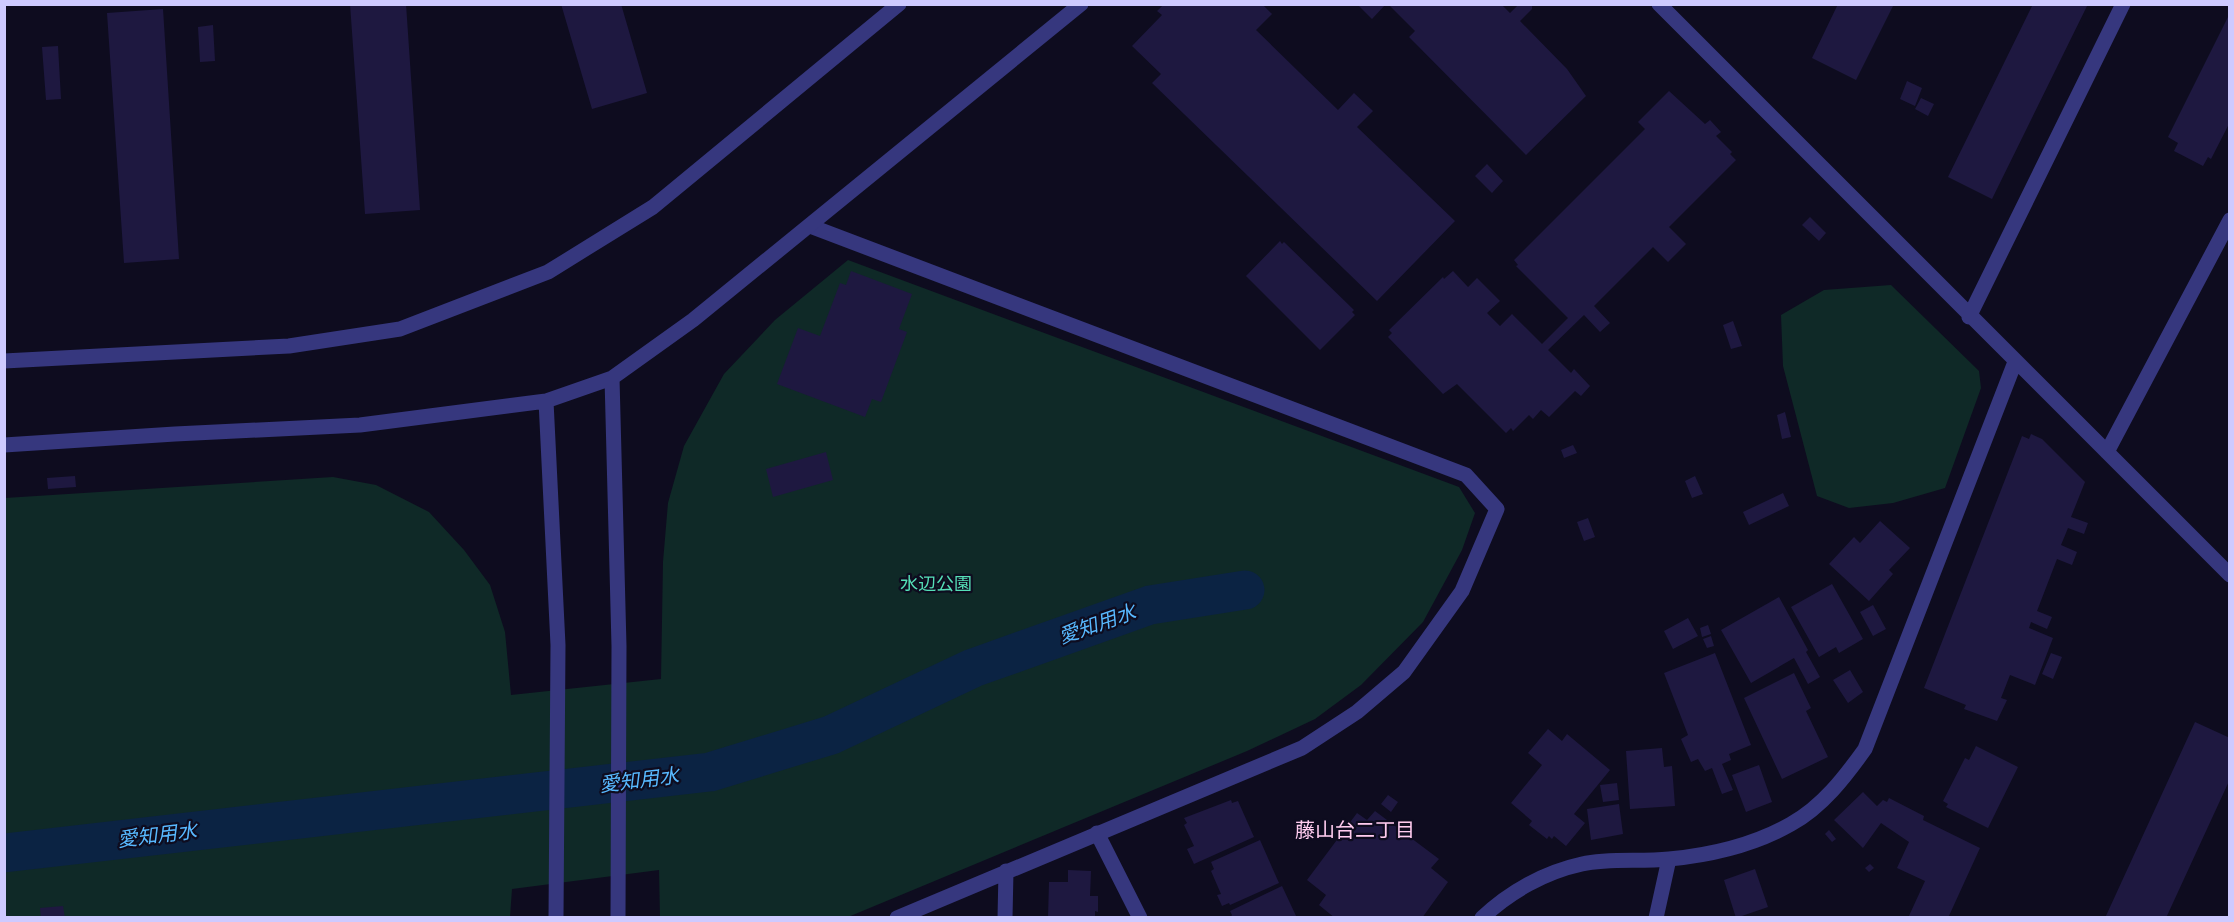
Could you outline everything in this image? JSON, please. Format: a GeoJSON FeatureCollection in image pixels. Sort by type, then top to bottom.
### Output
{"type":"FeatureCollection","features":[{"type":"Feature","properties":{"kind":"street"},"geometry":{"type":"LineString","coordinates":[[4,361],[289,346],[400,329],[548,272],[653,207],[899,4]]}},
{"type":"Feature","properties":{"kind":"street"},"geometry":{"type":"LineString","coordinates":[[4,445],[360,424],[546,401],[612,378],[693,320],[1081,4]]}},
{"type":"Feature","properties":{"kind":"street"},"geometry":{"type":"LineString","coordinates":[[1659,4],[2229,575]]}},
{"type":"Feature","properties":{"kind":"street"},"geometry":{"type":"LineString","coordinates":[[1969,316],[2123,4]]}},
{"type":"Feature","properties":{"kind":"street"},"geometry":{"type":"LineString","coordinates":[[2107,452],[2229,220]]}},
{"type":"Feature","properties":{"kind":"street"},"geometry":{"type":"LineString","coordinates":[[810,226],[1466,475],[1497,509],[1462,591],[1404,672],[1357,712],[1302,748],[897,918]]}},
{"type":"Feature","properties":{"kind":"street"},"geometry":{"type":"LineString","coordinates":[[1482,918],[1522,887],[1582,864],[1669,859],[1716,853],[1751,843],[1793,824],[1824,799],[1865,749],[2014,362]]}},
{"type":"Feature","properties":{"kind":"street"},"geometry":{"type":"LineString","coordinates":[[612,378],[619,701],[618,918]]}},
{"type":"Feature","properties":{"kind":"street"},"geometry":{"type":"LineString","coordinates":[[546,401],[558,645],[556,918]]}},
{"type":"Feature","properties":{"kind":"street"},"geometry":{"type":"LineString","coordinates":[[1097,833],[1140,918]]}},
{"type":"Feature","properties":{"kind":"street"},"geometry":{"type":"LineString","coordinates":[[1656,918],[1669,859]]}},
{"type":"Feature","properties":{"kind":"street"},"geometry":{"type":"LineString","coordinates":[[1005,918],[1006,872]]}},
{"type":"Feature","properties":{"kind":"green space","name":"水辺公園"},"geometry":{"type":"Polygon","coordinates":[[[848,260],[1459,487],[1475,513],[1462,550],[1423,622],[1361,685],[1315,719],[1247,751],[848,917],[660,917],[659,870],[512,889],[510,917],[5,918],[5,498],[333,477],[376,485],[429,512],[464,550],[490,585],[505,632],[511,695],[661,679],[663,562],[668,503],[684,446],[724,374],[775,320],[848,260]]]}},
{"type":"Feature","properties":{"kind":"green space"},"geometry":{"type":"Polygon","coordinates":[[[1891,285],[1979,371],[1981,388],[1945,488],[1893,503],[1849,508],[1817,496],[1783,366],[1781,315],[1824,290],[1891,285]]]}},
{"type":"Feature","properties":{"kind":"building"},"geometry":{"type":"Polygon","coordinates":[[[350,4],[406,4],[420,210],[365,214],[350,4]]]}},
{"type":"Feature","properties":{"kind":"building"},"geometry":{"type":"Polygon","coordinates":[[[561,4],[621,4],[647,93],[592,109],[561,4]]]}},
{"type":"Feature","properties":{"kind":"building"},"geometry":{"type":"Polygon","coordinates":[[[1164,4],[1242,4],[1244,6],[1262,4],[1272,14],[1256,30],[1338,110],[1354,93],[1373,111],[1357,127],[1455,221],[1377,301],[1152,83],[1161,74],[1132,46],[1162,15],[1157,11],[1164,4]]]}},
{"type":"Feature","properties":{"kind":"building"},"geometry":{"type":"Polygon","coordinates":[[[1357,4],[1386,4],[1372,19],[1357,4]]]}},
{"type":"Feature","properties":{"kind":"building"},"geometry":{"type":"Polygon","coordinates":[[[1388,4],[1501,4],[1510,13],[1519,4],[1532,4],[1532,9],[1520,21],[1567,69],[1586,96],[1526,155],[1409,37],[1415,31],[1388,4]]]}},
{"type":"Feature","properties":{"kind":"building"},"geometry":{"type":"Polygon","coordinates":[[[1838,4],[1894,4],[1856,80],[1812,58],[1838,4]]]}},
{"type":"Feature","properties":{"kind":"building"},"geometry":{"type":"Polygon","coordinates":[[[2033,4],[2088,4],[1992,199],[1948,177],[2033,4]]]}},
{"type":"Feature","properties":{"kind":"building"},"geometry":{"type":"Polygon","coordinates":[[[163,9],[179,259],[124,263],[107,13],[163,9]]]}},
{"type":"Feature","properties":{"kind":"building"},"geometry":{"type":"Polygon","coordinates":[[[2230,13],[2230,122],[2211,159],[2208,157],[2203,166],[2174,151],[2178,143],[2168,137],[2230,13]]]}},
{"type":"Feature","properties":{"kind":"building"},"geometry":{"type":"Polygon","coordinates":[[[213,25],[215,61],[200,62],[198,27],[213,25]]]}},
{"type":"Feature","properties":{"kind":"building"},"geometry":{"type":"Polygon","coordinates":[[[58,46],[61,99],[46,100],[42,47],[58,46]]]}},
{"type":"Feature","properties":{"kind":"building"},"geometry":{"type":"Polygon","coordinates":[[[1907,81],[1922,88],[1915,106],[1900,99],[1907,81]]]}},
{"type":"Feature","properties":{"kind":"building"},"geometry":{"type":"Polygon","coordinates":[[[1669,91],[1705,124],[1710,120],[1721,132],[1716,136],[1732,152],[1730,154],[1736,160],[1669,227],[1686,244],[1668,262],[1653,247],[1594,306],[1610,323],[1600,332],[1584,315],[1548,350],[1571,373],[1574,369],[1590,386],[1581,396],[1575,391],[1549,417],[1541,410],[1533,419],[1529,415],[1513,431],[1511,428],[1506,433],[1457,384],[1443,394],[1388,337],[1392,333],[1389,330],[1443,277],[1444,279],[1453,271],[1468,287],[1477,278],[1500,301],[1487,313],[1500,326],[1512,314],[1542,344],[1568,318],[1516,266],[1518,265],[1514,260],[1645,129],[1638,122],[1669,91]]]}},
{"type":"Feature","properties":{"kind":"building"},"geometry":{"type":"Polygon","coordinates":[[[1921,98],[1934,104],[1928,116],[1915,109],[1921,98]]]}},
{"type":"Feature","properties":{"kind":"building"},"geometry":{"type":"Polygon","coordinates":[[[1487,164],[1503,181],[1492,193],[1475,176],[1487,164]]]}},
{"type":"Feature","properties":{"kind":"building"},"geometry":{"type":"Polygon","coordinates":[[[1810,217],[1826,233],[1819,241],[1802,225],[1810,217]]]}},
{"type":"Feature","properties":{"kind":"building"},"geometry":{"type":"Polygon","coordinates":[[[1280,241],[1282,244],[1284,242],[1354,310],[1352,312],[1355,315],[1320,350],[1246,276],[1280,241]]]}},
{"type":"Feature","properties":{"kind":"building"},"geometry":{"type":"Polygon","coordinates":[[[851,271],[912,294],[899,329],[907,332],[881,402],[872,399],[865,417],[777,384],[798,328],[820,336],[840,283],[846,285],[851,271]]]}},
{"type":"Feature","properties":{"kind":"building"},"geometry":{"type":"Polygon","coordinates":[[[1733,321],[1742,346],[1731,349],[1723,325],[1733,321]]]}},
{"type":"Feature","properties":{"kind":"building"},"geometry":{"type":"Polygon","coordinates":[[[1785,412],[1791,437],[1782,439],[1777,415],[1785,412]]]}},
{"type":"Feature","properties":{"kind":"building"},"geometry":{"type":"Polygon","coordinates":[[[2031,434],[2042,439],[2085,482],[2071,517],[2088,523],[2084,534],[2068,528],[2061,545],[2077,552],[2072,565],[2057,559],[2037,611],[2052,617],[2047,629],[2031,622],[2029,628],[2053,638],[2035,685],[2010,675],[2001,698],[2007,700],[1997,721],[1964,709],[1966,705],[1924,688],[2022,436],[2029,439],[2031,434]]]}},
{"type":"Feature","properties":{"kind":"building"},"geometry":{"type":"Polygon","coordinates":[[[1573,445],[1577,453],[1564,458],[1561,450],[1573,445]]]}},
{"type":"Feature","properties":{"kind":"building"},"geometry":{"type":"Polygon","coordinates":[[[826,452],[833,480],[773,497],[766,469],[826,452]]]}},
{"type":"Feature","properties":{"kind":"building"},"geometry":{"type":"Polygon","coordinates":[[[75,476],[76,487],[48,489],[47,478],[75,476]]]}},
{"type":"Feature","properties":{"kind":"building"},"geometry":{"type":"Polygon","coordinates":[[[1695,476],[1703,494],[1692,498],[1685,481],[1695,476]]]}},
{"type":"Feature","properties":{"kind":"building"},"geometry":{"type":"Polygon","coordinates":[[[1783,493],[1789,506],[1749,525],[1743,512],[1783,493]]]}},
{"type":"Feature","properties":{"kind":"building"},"geometry":{"type":"Polygon","coordinates":[[[1588,518],[1595,537],[1584,541],[1577,522],[1588,518]]]}},
{"type":"Feature","properties":{"kind":"building"},"geometry":{"type":"Polygon","coordinates":[[[1880,521],[1910,548],[1889,570],[1893,574],[1869,601],[1829,564],[1854,537],[1860,543],[1880,521]]]}},
{"type":"Feature","properties":{"kind":"building"},"geometry":{"type":"Polygon","coordinates":[[[1832,584],[1863,639],[1839,653],[1836,647],[1819,657],[1791,607],[1832,584]]]}},
{"type":"Feature","properties":{"kind":"building"},"geometry":{"type":"Polygon","coordinates":[[[1779,597],[1820,677],[1808,684],[1794,658],[1751,683],[1721,630],[1779,597]]]}},
{"type":"Feature","properties":{"kind":"building"},"geometry":{"type":"Polygon","coordinates":[[[1873,605],[1886,629],[1873,636],[1860,612],[1873,605]]]}},
{"type":"Feature","properties":{"kind":"building"},"geometry":{"type":"Polygon","coordinates":[[[1688,618],[1698,636],[1673,649],[1664,631],[1688,618]]]}},
{"type":"Feature","properties":{"kind":"building"},"geometry":{"type":"Polygon","coordinates":[[[1708,625],[1711,634],[1702,637],[1700,628],[1708,625]]]}},
{"type":"Feature","properties":{"kind":"building"},"geometry":{"type":"Polygon","coordinates":[[[1711,636],[1714,646],[1707,648],[1703,639],[1711,636]]]}},
{"type":"Feature","properties":{"kind":"building"},"geometry":{"type":"Polygon","coordinates":[[[1715,653],[1751,745],[1729,754],[1731,760],[1722,764],[1733,790],[1722,794],[1712,768],[1705,771],[1698,759],[1691,762],[1681,739],[1688,735],[1664,673],[1715,653]]]}},
{"type":"Feature","properties":{"kind":"building"},"geometry":{"type":"Polygon","coordinates":[[[2051,653],[2062,657],[2053,679],[2042,674],[2051,653]]]}},
{"type":"Feature","properties":{"kind":"building"},"geometry":{"type":"Polygon","coordinates":[[[1850,670],[1863,692],[1848,703],[1833,680],[1850,670]]]}},
{"type":"Feature","properties":{"kind":"building"},"geometry":{"type":"Polygon","coordinates":[[[1794,673],[1811,708],[1806,711],[1828,757],[1782,779],[1744,698],[1794,673]]]}},
{"type":"Feature","properties":{"kind":"building"},"geometry":{"type":"Polygon","coordinates":[[[2195,722],[2230,738],[2230,779],[2166,918],[2105,918],[2195,722]]]}},
{"type":"Feature","properties":{"kind":"building"},"geometry":{"type":"Polygon","coordinates":[[[1548,729],[1562,741],[1567,734],[1610,770],[1574,814],[1585,823],[1566,846],[1554,836],[1552,839],[1549,836],[1547,839],[1529,825],[1532,821],[1511,803],[1542,765],[1528,753],[1548,729]]]}},
{"type":"Feature","properties":{"kind":"building"},"geometry":{"type":"Polygon","coordinates":[[[1976,746],[2018,767],[1988,828],[1946,807],[1948,804],[1943,801],[1965,758],[1969,760],[1976,746]]]}},
{"type":"Feature","properties":{"kind":"building"},"geometry":{"type":"Polygon","coordinates":[[[1662,748],[1664,767],[1672,766],[1675,806],[1630,809],[1626,751],[1662,748]]]}},
{"type":"Feature","properties":{"kind":"building"},"geometry":{"type":"Polygon","coordinates":[[[1759,765],[1772,802],[1746,812],[1732,775],[1759,765]]]}},
{"type":"Feature","properties":{"kind":"building"},"geometry":{"type":"Polygon","coordinates":[[[1617,783],[1619,800],[1603,802],[1600,785],[1617,783]]]}},
{"type":"Feature","properties":{"kind":"building"},"geometry":{"type":"Polygon","coordinates":[[[1863,792],[1877,806],[1883,800],[1887,802],[1889,798],[1924,816],[1923,820],[1980,848],[1948,918],[1908,918],[1925,881],[1897,868],[1909,842],[1881,823],[1863,848],[1834,820],[1863,792]]]}},
{"type":"Feature","properties":{"kind":"building"},"geometry":{"type":"Polygon","coordinates":[[[1388,795],[1398,802],[1391,812],[1381,804],[1388,795]]]}},
{"type":"Feature","properties":{"kind":"building"},"geometry":{"type":"Polygon","coordinates":[[[1231,800],[1232,803],[1238,801],[1254,837],[1194,864],[1187,849],[1194,846],[1184,825],[1187,823],[1184,818],[1231,800]]]}},
{"type":"Feature","properties":{"kind":"building"},"geometry":{"type":"Polygon","coordinates":[[[1619,804],[1623,834],[1591,840],[1587,809],[1619,804]]]}},
{"type":"Feature","properties":{"kind":"building"},"geometry":{"type":"Polygon","coordinates":[[[1375,811],[1439,859],[1431,868],[1448,882],[1422,918],[1335,918],[1319,905],[1326,895],[1307,880],[1357,813],[1367,820],[1375,811]]]}},
{"type":"Feature","properties":{"kind":"building"},"geometry":{"type":"Polygon","coordinates":[[[1829,830],[1836,839],[1832,842],[1825,834],[1829,830]]]}},
{"type":"Feature","properties":{"kind":"building"},"geometry":{"type":"Polygon","coordinates":[[[1260,840],[1279,883],[1230,905],[1229,903],[1222,906],[1217,895],[1221,894],[1211,871],[1214,869],[1211,862],[1260,840]]]}},
{"type":"Feature","properties":{"kind":"building"},"geometry":{"type":"Polygon","coordinates":[[[1870,864],[1874,868],[1869,872],[1865,868],[1870,864]]]}},
{"type":"Feature","properties":{"kind":"building"},"geometry":{"type":"Polygon","coordinates":[[[1755,869],[1768,907],[1736,918],[1724,880],[1755,869]]]}},
{"type":"Feature","properties":{"kind":"building"},"geometry":{"type":"Polygon","coordinates":[[[1068,870],[1091,871],[1090,896],[1098,896],[1098,912],[1095,911],[1095,918],[1048,918],[1049,882],[1068,882],[1068,870]]]}},
{"type":"Feature","properties":{"kind":"building"},"geometry":{"type":"Polygon","coordinates":[[[1282,886],[1297,918],[1230,918],[1232,915],[1230,911],[1282,886]]]}},
{"type":"Feature","properties":{"kind":"building"},"geometry":{"type":"Polygon","coordinates":[[[63,906],[65,918],[41,918],[40,908],[63,906]]]}},
{"type":"Feature","properties":{"kind":"waterway","name":"愛知用水"},"geometry":{"type":"LineString","coordinates":[[4,853],[710,772],[831,735],[973,668],[1150,605],[1245,590]]}},
{"type":"Feature","properties":{"kind":"district","name":"藤山台二丁目"},"geometry":{"type":"Point","coordinates":[1355,830]}}]}
